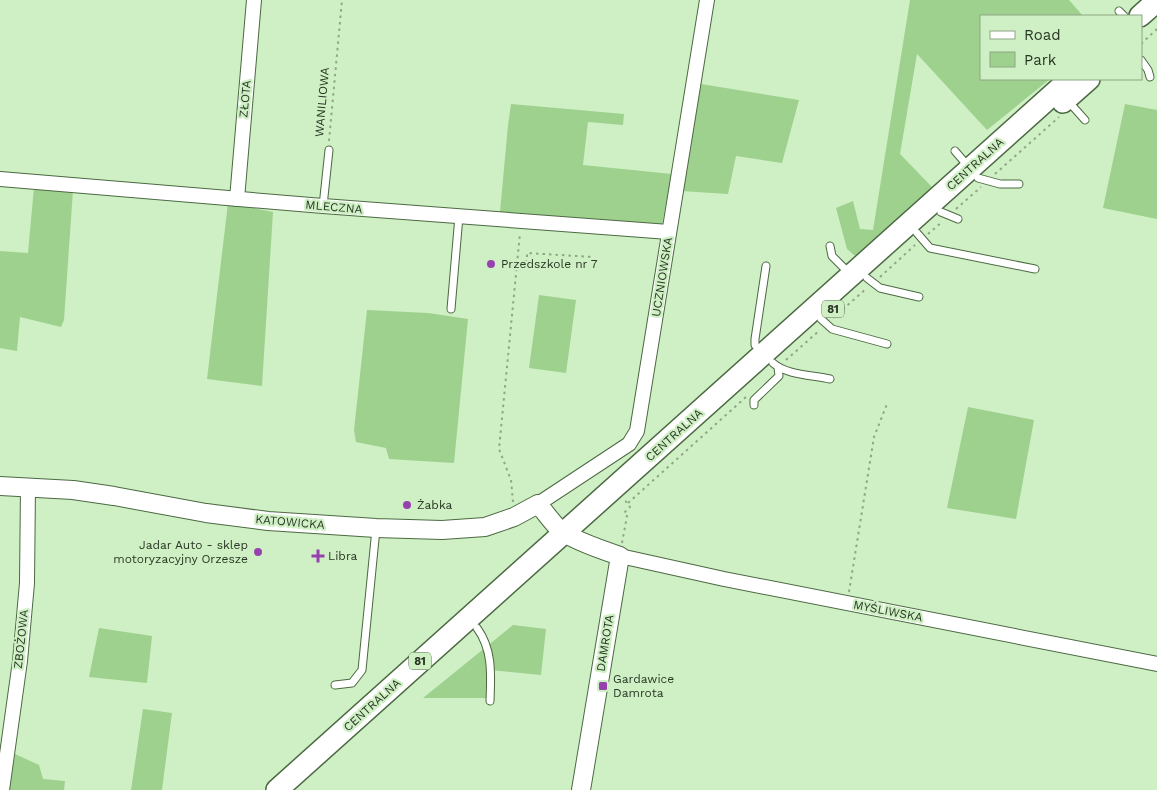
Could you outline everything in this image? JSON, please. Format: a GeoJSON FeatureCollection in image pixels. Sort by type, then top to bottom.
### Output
{"type":"FeatureCollection","features":[{"type":"Feature","properties":{"kind":"main road"},"geometry":{"type":"LineString","coordinates":[[1141,15],[1157,1]]}},
{"type":"Feature","properties":{"kind":"main road"},"geometry":{"type":"LineString","coordinates":[[1142,31],[1157,18]]}},
{"type":"Feature","properties":{"kind":"main road","name":"CENTRALNA"},"geometry":{"type":"LineString","coordinates":[[277,790],[771,361],[1088,80]]}},
{"type":"Feature","properties":{"kind":"main road","name":"CENTRALNA"},"geometry":{"type":"LineString","coordinates":[[771,361],[824,322],[864,279],[949,216],[979,176]]}},
{"type":"Feature","properties":{"kind":"main road","name":"CENTRALNA"},"geometry":{"type":"LineString","coordinates":[[297,790],[477,628],[571,536]]}},
{"type":"Feature","properties":{"kind":"street","name":"ZŁOTA"},"geometry":{"type":"LineString","coordinates":[[237,199],[254,0]]}},
{"type":"Feature","properties":{"kind":"street","name":"UCZNIOWSKA"},"geometry":{"type":"LineString","coordinates":[[538,504],[634,439],[707,0]]}},
{"type":"Feature","properties":{"kind":"street","name":"MLECZNA"},"geometry":{"type":"LineString","coordinates":[[0,179],[669,232]]}},
{"type":"Feature","properties":{"kind":"street","name":"KATOWICKA"},"geometry":{"type":"LineString","coordinates":[[0,486],[114,496],[206,513],[268,521],[376,528],[442,530],[484,527],[514,517],[538,504]]}},
{"type":"Feature","properties":{"kind":"street","name":"ZBOŻOWA"},"geometry":{"type":"LineString","coordinates":[[2,790],[20,661],[27,583],[28,487]]}},
{"type":"Feature","properties":{"kind":"street"},"geometry":{"type":"LineString","coordinates":[[538,504],[560,530],[594,548],[620,556]]}},
{"type":"Feature","properties":{"kind":"street","name":"MYŚLIWSKA"},"geometry":{"type":"LineString","coordinates":[[620,556],[1157,664]]}},
{"type":"Feature","properties":{"kind":"street","name":"DAMROTA"},"geometry":{"type":"LineString","coordinates":[[581,790],[620,556]]}},
{"type":"Feature","properties":{"kind":"lane"},"geometry":{"type":"LineString","coordinates":[[1142,61],[1150,77]]}},
{"type":"Feature","properties":{"kind":"lane"},"geometry":{"type":"LineString","coordinates":[[1070,94],[1085,120]]}},
{"type":"Feature","properties":{"kind":"lane","name":"WANILIOWA"},"geometry":{"type":"LineString","coordinates":[[324,206],[328,150]]}},
{"type":"Feature","properties":{"kind":"lane"},"geometry":{"type":"LineString","coordinates":[[955,151],[979,176],[1000,184],[1019,184]]}},
{"type":"Feature","properties":{"kind":"lane"},"geometry":{"type":"LineString","coordinates":[[451,309],[459,216]]}},
{"type":"Feature","properties":{"kind":"lane"},"geometry":{"type":"LineString","coordinates":[[920,236],[930,248],[1035,269]]}},
{"type":"Feature","properties":{"kind":"lane"},"geometry":{"type":"LineString","coordinates":[[830,246],[832,256],[864,279],[880,288],[919,297]]}},
{"type":"Feature","properties":{"kind":"lane"},"geometry":{"type":"LineString","coordinates":[[754,405],[754,400],[779,376],[771,361],[755,344],[754,340],[766,266]]}},
{"type":"Feature","properties":{"kind":"lane"},"geometry":{"type":"LineString","coordinates":[[824,322],[832,329],[886,344]]}},
{"type":"Feature","properties":{"kind":"lane"},"geometry":{"type":"LineString","coordinates":[[771,361],[830,378]]}},
{"type":"Feature","properties":{"kind":"lane"},"geometry":{"type":"LineString","coordinates":[[335,684],[352,683],[362,670],[376,528]]}},
{"type":"Feature","properties":{"kind":"lane"},"geometry":{"type":"LineString","coordinates":[[477,628],[483,636],[491,666],[490,701]]}},
{"type":"Feature","properties":{"kind":"path","name":"WANILIOWA"},"geometry":{"type":"LineString","coordinates":[[328,150],[342,0]]}},
{"type":"Feature","properties":{"kind":"path"},"geometry":{"type":"LineString","coordinates":[[1142,43],[1157,29]]}},
{"type":"Feature","properties":{"kind":"path"},"geometry":{"type":"LineString","coordinates":[[771,361],[824,322],[864,279],[949,216],[979,176],[1070,94]]}},
{"type":"Feature","properties":{"kind":"path"},"geometry":{"type":"LineString","coordinates":[[514,508],[511,480],[499,449],[522,220]]}},
{"type":"Feature","properties":{"kind":"path"},"geometry":{"type":"LineString","coordinates":[[518,261],[526,262],[527,253],[593,257]]}},
{"type":"Feature","properties":{"kind":"path"},"geometry":{"type":"LineString","coordinates":[[628,502],[749,394]]}},
{"type":"Feature","properties":{"kind":"path"},"geometry":{"type":"LineString","coordinates":[[847,603],[874,437],[887,404]]}},
{"type":"Feature","properties":{"kind":"green space"},"geometry":{"type":"Polygon","coordinates":[[[910,0],[1069,0],[1082,15],[980,15],[980,80],[1049,80],[987,130],[917,54],[900,154],[932,187],[855,256],[847,249],[836,208],[853,201],[860,229],[873,230],[910,0]]]}},
{"type":"Feature","properties":{"kind":"green space"},"geometry":{"type":"Polygon","coordinates":[[[701,84],[799,100],[782,163],[736,156],[728,194],[681,191],[701,84]]]}},
{"type":"Feature","properties":{"kind":"green space"},"geometry":{"type":"Polygon","coordinates":[[[511,104],[624,114],[623,125],[588,122],[583,165],[672,174],[662,224],[500,212],[511,104]]]}},
{"type":"Feature","properties":{"kind":"green space"},"geometry":{"type":"Polygon","coordinates":[[[1125,104],[1157,110],[1157,219],[1103,208],[1125,104]]]}},
{"type":"Feature","properties":{"kind":"green space"},"geometry":{"type":"Polygon","coordinates":[[[34,187],[73,190],[64,320],[61,327],[20,317],[17,351],[0,348],[0,251],[28,253],[34,187]]]}},
{"type":"Feature","properties":{"kind":"green space"},"geometry":{"type":"Polygon","coordinates":[[[228,203],[273,212],[262,386],[207,379],[228,203]]]}},
{"type":"Feature","properties":{"kind":"green space"},"geometry":{"type":"Polygon","coordinates":[[[539,295],[576,300],[566,373],[529,368],[539,295]]]}},
{"type":"Feature","properties":{"kind":"green space"},"geometry":{"type":"Polygon","coordinates":[[[367,310],[428,313],[468,319],[454,463],[389,459],[386,448],[356,442],[354,430],[367,310]]]}},
{"type":"Feature","properties":{"kind":"green space"},"geometry":{"type":"Polygon","coordinates":[[[968,407],[1034,420],[1016,519],[947,508],[968,407]]]}},
{"type":"Feature","properties":{"kind":"green space"},"geometry":{"type":"Polygon","coordinates":[[[513,625],[546,629],[541,675],[491,670],[489,698],[423,698],[513,625]]]}},
{"type":"Feature","properties":{"kind":"green space"},"geometry":{"type":"Polygon","coordinates":[[[99,628],[152,636],[147,683],[89,677],[99,628]]]}},
{"type":"Feature","properties":{"kind":"green space"},"geometry":{"type":"Polygon","coordinates":[[[143,709],[172,713],[162,790],[131,790],[143,709]]]}},
{"type":"Feature","properties":{"kind":"green space"},"geometry":{"type":"Polygon","coordinates":[[[15,754],[39,765],[43,779],[65,781],[64,790],[9,790],[15,754]]]}},
{"type":"Feature","properties":{"kind":"place","name":"Przedszkole nr 7"},"geometry":{"type":"Point","coordinates":[491,264]}},
{"type":"Feature","properties":{"kind":"place","name":"Żabka"},"geometry":{"type":"Point","coordinates":[407,505]}},
{"type":"Feature","properties":{"kind":"place","name":"Jadar Auto - sklep motoryzacyjny Orzesze"},"geometry":{"type":"Point","coordinates":[258,552]}},
{"type":"Feature","properties":{"kind":"place","name":"Libra"},"geometry":{"type":"Point","coordinates":[318,556]}},
{"type":"Feature","properties":{"kind":"place","name":"Gardawice Damrota"},"geometry":{"type":"Point","coordinates":[603,686]}}]}
